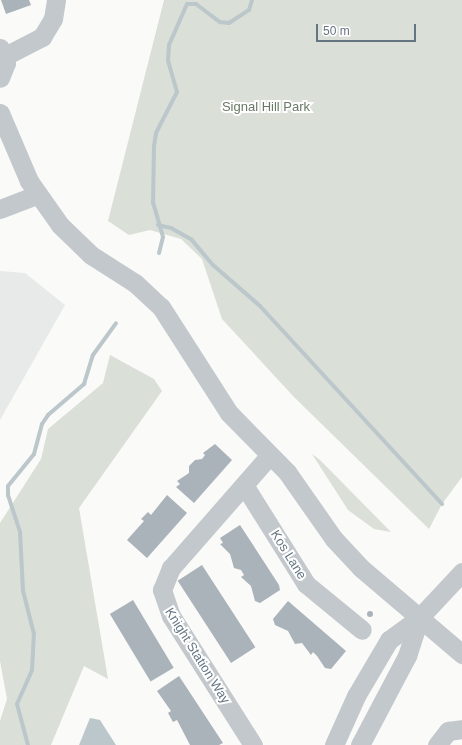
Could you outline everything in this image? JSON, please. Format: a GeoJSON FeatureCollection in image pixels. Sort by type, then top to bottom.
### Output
{"type":"FeatureCollection","features":[{"type":"Feature","properties":{"kind":"street"},"geometry":{"type":"LineString","coordinates":[[0,78],[2,52],[42,36],[53,19],[56,0]]}},
{"type":"Feature","properties":{"kind":"street"},"geometry":{"type":"LineString","coordinates":[[0,113],[37,195],[79,245],[135,283],[161,307],[229,413],[270,456],[334,539],[419,618],[462,654]]}},
{"type":"Feature","properties":{"kind":"street"},"geometry":{"type":"LineString","coordinates":[[0,209],[37,195]]}},
{"type":"Feature","properties":{"kind":"street","name":"Knight Station Way"},"geometry":{"type":"LineString","coordinates":[[253,745],[170,616],[162,590],[171,568],[270,456]]}},
{"type":"Feature","properties":{"kind":"street","name":"Kos Lane"},"geometry":{"type":"LineString","coordinates":[[244,485],[306,584],[362,630]]}},
{"type":"Feature","properties":{"kind":"street"},"geometry":{"type":"LineString","coordinates":[[334,745],[356,696],[389,640],[419,618],[462,572]]}},
{"type":"Feature","properties":{"kind":"street"},"geometry":{"type":"LineString","coordinates":[[360,745],[407,656],[419,618]]}},
{"type":"Feature","properties":{"kind":"street"},"geometry":{"type":"LineString","coordinates":[[437,745],[448,731],[462,728]]}},
{"type":"Feature","properties":{"kind":"shaded area"},"geometry":{"type":"Polygon","coordinates":[[[0,271],[25,273],[65,305],[0,420],[0,271]]]}},
{"type":"Feature","properties":{"kind":"shaded area"},"geometry":{"type":"Polygon","coordinates":[[[90,718],[100,720],[116,745],[79,745],[90,718]]]}},
{"type":"Feature","properties":{"kind":"green space","name":"Signal Hill Park"},"geometry":{"type":"Polygon","coordinates":[[[164,0],[462,0],[462,477],[442,504],[429,529],[294,397],[222,319],[202,259],[181,239],[150,230],[129,235],[108,221],[164,0]]]}},
{"type":"Feature","properties":{"kind":"green space"},"geometry":{"type":"Polygon","coordinates":[[[110,355],[154,379],[162,391],[79,508],[108,679],[84,666],[51,745],[0,745],[0,721],[7,699],[0,661],[0,523],[41,459],[48,429],[103,383],[110,355]]]}},
{"type":"Feature","properties":{"kind":"green space"},"geometry":{"type":"Polygon","coordinates":[[[312,454],[320,460],[391,532],[374,529],[348,510],[312,454]]]}},
{"type":"Feature","properties":{"kind":"building"},"geometry":{"type":"Polygon","coordinates":[[[1,0],[29,0],[31,5],[6,14],[1,0]]]}},
{"type":"Feature","properties":{"kind":"building"},"geometry":{"type":"Polygon","coordinates":[[[215,444],[232,460],[194,503],[176,487],[180,484],[177,481],[189,473],[189,466],[195,460],[202,459],[205,455],[203,453],[215,444]]]}},
{"type":"Feature","properties":{"kind":"building"},"geometry":{"type":"Polygon","coordinates":[[[167,495],[187,513],[147,558],[127,540],[144,521],[141,519],[148,512],[151,515],[167,495]]]}},
{"type":"Feature","properties":{"kind":"building"},"geometry":{"type":"Polygon","coordinates":[[[240,525],[279,585],[280,590],[260,603],[255,601],[251,586],[241,577],[244,575],[241,570],[234,568],[230,554],[220,544],[223,543],[220,538],[240,525]]]}},
{"type":"Feature","properties":{"kind":"building"},"geometry":{"type":"Polygon","coordinates":[[[202,565],[255,647],[231,663],[178,581],[202,565]]]}},
{"type":"Feature","properties":{"kind":"building"},"geometry":{"type":"Polygon","coordinates":[[[133,600],[174,668],[151,682],[110,614],[133,600]]]}},
{"type":"Feature","properties":{"kind":"building"},"geometry":{"type":"Polygon","coordinates":[[[288,601],[346,651],[331,669],[325,668],[317,656],[313,652],[311,655],[302,643],[295,644],[288,631],[275,625],[273,619],[288,601]]]}},
{"type":"Feature","properties":{"kind":"building"},"geometry":{"type":"Polygon","coordinates":[[[370,611],[373,614],[370,617],[367,614],[370,611]]]}},
{"type":"Feature","properties":{"kind":"building"},"geometry":{"type":"Polygon","coordinates":[[[179,676],[223,743],[219,745],[190,745],[177,720],[173,722],[168,713],[171,711],[157,691],[179,676]]]}},
{"type":"Feature","properties":{"kind":"waterway"},"geometry":{"type":"LineString","coordinates":[[159,253],[163,237],[153,203],[154,146],[156,133],[177,92],[168,60],[169,45],[187,4],[196,4],[220,22],[229,23],[249,10],[252,0]]}},
{"type":"Feature","properties":{"kind":"waterway"},"geometry":{"type":"LineString","coordinates":[[158,225],[171,228],[191,239],[213,265],[260,306],[442,504]]}},
{"type":"Feature","properties":{"kind":"waterway"},"geometry":{"type":"LineString","coordinates":[[28,745],[17,704],[32,670],[34,634],[23,591],[20,532],[8,495],[8,486],[34,454],[42,424],[48,415],[84,384],[93,355],[116,323]]}}]}
